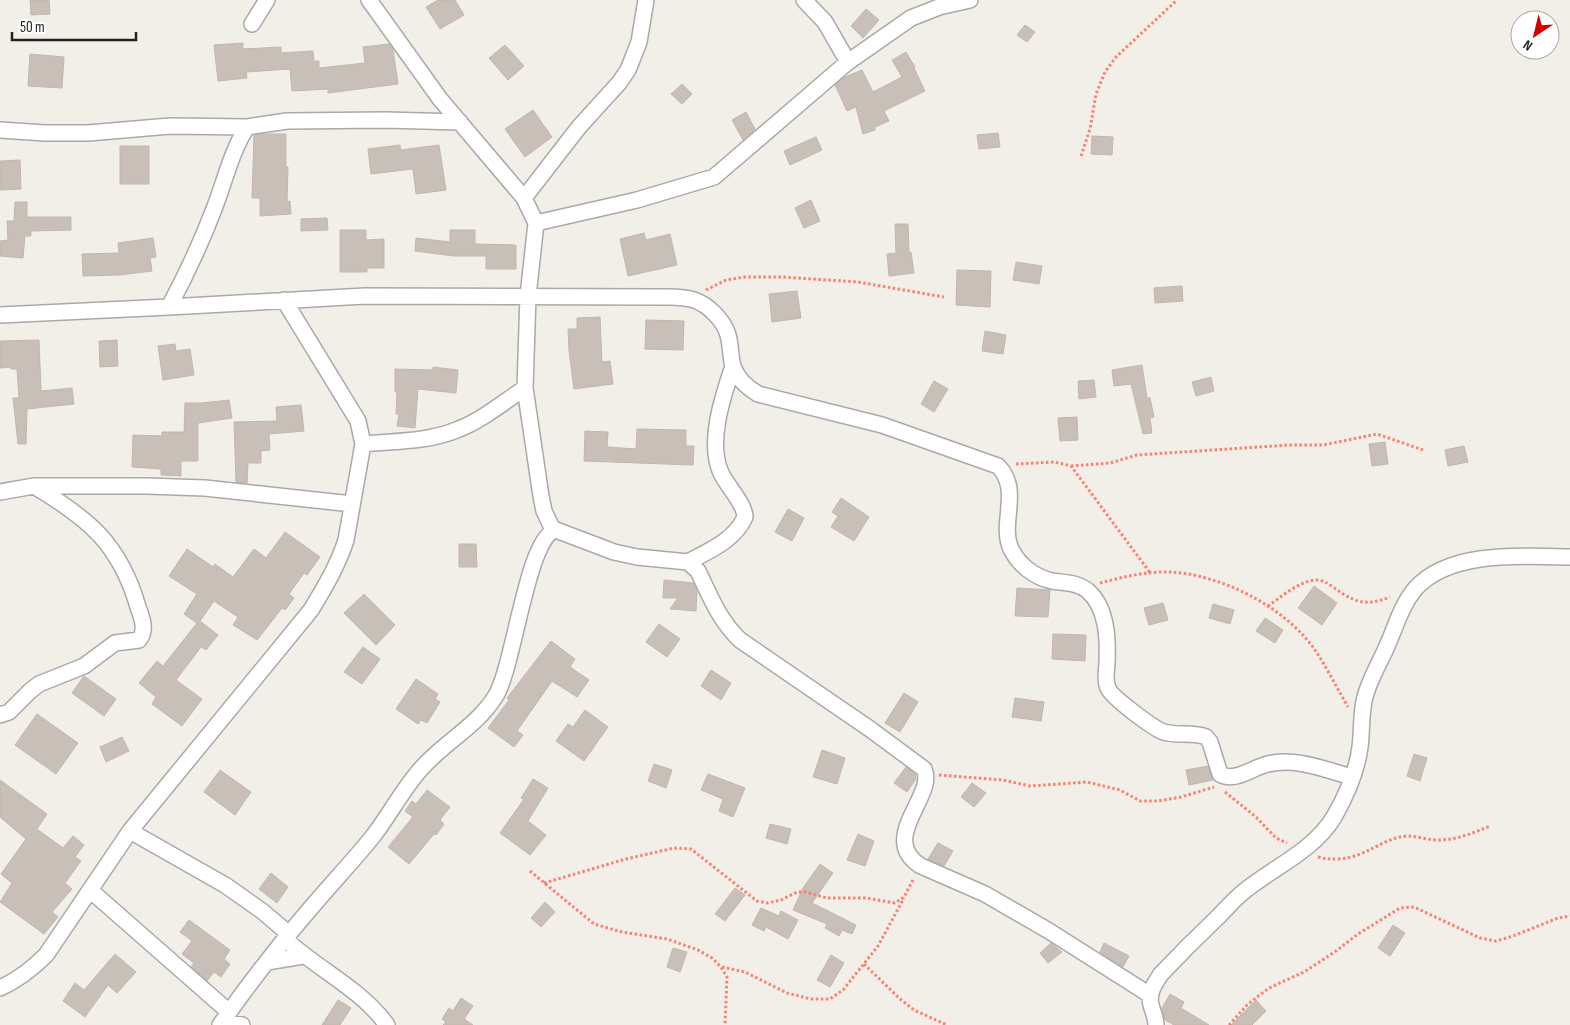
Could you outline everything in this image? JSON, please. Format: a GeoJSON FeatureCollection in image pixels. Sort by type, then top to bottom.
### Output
{"type":"FeatureCollection","features":[{"type":"Feature","properties":{"kind":"street"},"geometry":{"type":"LineString","coordinates":[[252,24],[267,0]]}},
{"type":"Feature","properties":{"kind":"street"},"geometry":{"type":"LineString","coordinates":[[369,0],[440,99],[524,198],[536,223],[528,296],[525,388],[540,496],[548,521],[554,530]]}},
{"type":"Feature","properties":{"kind":"street"},"geometry":{"type":"LineString","coordinates":[[524,198],[578,127],[619,83],[628,70],[639,42],[646,0]]}},
{"type":"Feature","properties":{"kind":"street"},"geometry":{"type":"LineString","coordinates":[[804,0],[825,22],[848,62]]}},
{"type":"Feature","properties":{"kind":"street"},"geometry":{"type":"LineString","coordinates":[[536,223],[637,200],[714,177],[848,62],[911,18],[939,7],[970,0]]}},
{"type":"Feature","properties":{"kind":"street"},"geometry":{"type":"LineString","coordinates":[[0,130],[88,133],[170,126],[247,127],[287,121],[385,120],[460,122]]}},
{"type":"Feature","properties":{"kind":"street"},"geometry":{"type":"LineString","coordinates":[[169,307],[189,270],[215,208],[238,141],[247,127]]}},
{"type":"Feature","properties":{"kind":"street"},"geometry":{"type":"LineString","coordinates":[[0,315],[374,296],[660,297],[695,300],[715,314],[723,324],[727,333],[733,366],[740,379],[763,396],[882,425],[998,466],[1006,478],[1009,487],[1009,542],[1019,562],[1044,578],[1082,587],[1096,601],[1102,613],[1107,637],[1106,681],[1110,692],[1120,702],[1161,731],[1206,737],[1210,742],[1221,780],[1269,764],[1289,762],[1352,777]]}},
{"type":"Feature","properties":{"kind":"street"},"geometry":{"type":"LineString","coordinates":[[0,988],[32,970],[46,955],[130,831],[311,610],[329,581],[341,555],[346,540],[363,444],[358,421],[284,300]]}},
{"type":"Feature","properties":{"kind":"street"},"geometry":{"type":"LineString","coordinates":[[223,1020],[287,936],[375,833],[418,772],[474,723],[496,696],[508,664],[534,561],[545,537],[550,532],[554,530],[560,531],[614,552],[637,557],[688,562],[716,548],[742,524],[745,517],[742,507],[720,472],[717,460],[717,433],[720,410],[733,366]]}},
{"type":"Feature","properties":{"kind":"street"},"geometry":{"type":"LineString","coordinates":[[363,444],[432,437],[461,429],[525,388]]}},
{"type":"Feature","properties":{"kind":"street"},"geometry":{"type":"LineString","coordinates":[[0,492],[34,486],[205,488],[352,504]]}},
{"type":"Feature","properties":{"kind":"street"},"geometry":{"type":"LineString","coordinates":[[0,729],[5,714],[39,684],[84,666],[115,643],[140,640],[144,630],[133,587],[124,568],[99,533],[61,502],[34,486]]}},
{"type":"Feature","properties":{"kind":"street"},"geometry":{"type":"LineString","coordinates":[[1156,1025],[1150,995],[1160,974],[1245,890],[1314,841],[1333,818],[1345,796],[1358,762],[1363,705],[1367,687],[1388,644],[1398,617],[1416,588],[1435,572],[1453,565],[1513,556],[1570,557]]}},
{"type":"Feature","properties":{"kind":"street"},"geometry":{"type":"LineString","coordinates":[[688,562],[698,571],[720,617],[740,640],[870,729],[924,769],[926,774],[922,792],[906,827],[905,845],[912,859],[921,866],[985,894],[1049,931],[1150,995]]}},
{"type":"Feature","properties":{"kind":"street"},"geometry":{"type":"LineString","coordinates":[[130,831],[225,885],[262,912],[287,936],[303,956],[345,984],[387,1025]]}},
{"type":"Feature","properties":{"kind":"street"},"geometry":{"type":"LineString","coordinates":[[90,890],[223,1020],[242,1025]]}},
{"type":"Feature","properties":{"kind":"street"},"geometry":{"type":"LineString","coordinates":[[267,962],[303,956]]}},
{"type":"Feature","properties":{"kind":"path"},"geometry":{"type":"LineString","coordinates":[[1081,156],[1090,129],[1096,94],[1105,72],[1116,57],[1177,0]]}},
{"type":"Feature","properties":{"kind":"path"},"geometry":{"type":"LineString","coordinates":[[689,299],[726,280],[745,277],[782,277],[858,282],[944,298]]}},
{"type":"Feature","properties":{"kind":"path"},"geometry":{"type":"LineString","coordinates":[[998,466],[1048,462],[1071,466],[1110,463],[1137,455],[1280,445],[1323,445],[1377,434],[1423,450]]}},
{"type":"Feature","properties":{"kind":"path"},"geometry":{"type":"LineString","coordinates":[[1071,466],[1151,574]]}},
{"type":"Feature","properties":{"kind":"path"},"geometry":{"type":"LineString","coordinates":[[1082,587],[1128,576],[1170,572],[1199,576],[1235,587],[1268,606],[1302,635],[1315,650],[1362,731]]}},
{"type":"Feature","properties":{"kind":"path"},"geometry":{"type":"LineString","coordinates":[[1268,606],[1301,585],[1314,580],[1324,581],[1347,597],[1362,603],[1378,602],[1416,588]]}},
{"type":"Feature","properties":{"kind":"path"},"geometry":{"type":"LineString","coordinates":[[926,774],[988,778],[1030,786],[1087,782],[1120,790],[1140,800],[1158,801],[1181,797],[1221,780],[1223,790],[1256,816],[1276,838],[1324,859],[1350,858],[1395,839],[1408,836],[1451,840],[1490,826]]}},
{"type":"Feature","properties":{"kind":"path"},"geometry":{"type":"LineString","coordinates":[[544,883],[626,859],[674,848],[691,848],[757,901],[767,903],[781,900],[797,892],[806,892],[827,898],[866,898],[885,902],[895,902],[904,897]]}},
{"type":"Feature","properties":{"kind":"path"},"geometry":{"type":"LineString","coordinates":[[722,967],[745,972],[787,993],[810,998],[830,999],[843,990],[878,946],[921,866]]}},
{"type":"Feature","properties":{"kind":"path"},"geometry":{"type":"LineString","coordinates":[[530,870],[594,924],[622,932],[667,939],[698,950],[712,958],[722,967],[728,977],[725,1025]]}},
{"type":"Feature","properties":{"kind":"path"},"geometry":{"type":"LineString","coordinates":[[1230,1025],[1247,1004],[1269,988],[1304,972],[1358,934],[1400,908],[1414,907],[1480,938],[1496,941],[1514,936],[1558,918],[1570,916]]}},
{"type":"Feature","properties":{"kind":"path"},"geometry":{"type":"LineString","coordinates":[[864,964],[914,1010],[947,1025]]}},
{"type":"Feature","properties":{"kind":"building"},"geometry":{"type":"Polygon","coordinates":[[[30,0],[49,0],[50,14],[31,15],[30,0]]]}},
{"type":"Feature","properties":{"kind":"building"},"geometry":{"type":"Polygon","coordinates":[[[438,0],[455,0],[464,15],[440,29],[426,7],[438,0]]]}},
{"type":"Feature","properties":{"kind":"building"},"geometry":{"type":"Polygon","coordinates":[[[866,9],[879,20],[863,38],[851,26],[866,9]]]}},
{"type":"Feature","properties":{"kind":"building"},"geometry":{"type":"Polygon","coordinates":[[[1025,25],[1035,32],[1027,42],[1017,35],[1025,25]]]}},
{"type":"Feature","properties":{"kind":"building"},"geometry":{"type":"Polygon","coordinates":[[[243,43],[243,49],[281,47],[281,53],[313,51],[314,61],[319,61],[319,68],[365,63],[363,47],[389,44],[393,50],[398,84],[328,93],[328,89],[292,91],[290,69],[246,72],[247,78],[218,81],[214,45],[243,43]]]}},
{"type":"Feature","properties":{"kind":"building"},"geometry":{"type":"Polygon","coordinates":[[[505,45],[524,66],[508,80],[489,58],[505,45]]]}},
{"type":"Feature","properties":{"kind":"building"},"geometry":{"type":"Polygon","coordinates":[[[906,52],[915,67],[925,91],[884,111],[889,121],[875,127],[875,130],[863,134],[856,107],[847,111],[835,85],[843,78],[862,70],[873,92],[902,77],[892,60],[906,52]]]}},
{"type":"Feature","properties":{"kind":"building"},"geometry":{"type":"Polygon","coordinates":[[[30,54],[64,57],[62,88],[28,86],[30,54]]]}},
{"type":"Feature","properties":{"kind":"building"},"geometry":{"type":"Polygon","coordinates":[[[682,84],[692,94],[682,104],[671,94],[682,84]]]}},
{"type":"Feature","properties":{"kind":"building"},"geometry":{"type":"Polygon","coordinates":[[[533,110],[552,137],[525,157],[505,129],[533,110]]]}},
{"type":"Feature","properties":{"kind":"building"},"geometry":{"type":"Polygon","coordinates":[[[746,112],[755,129],[743,140],[732,120],[746,112]]]}},
{"type":"Feature","properties":{"kind":"building"},"geometry":{"type":"Polygon","coordinates":[[[998,133],[1000,147],[979,149],[977,135],[998,133]]]}},
{"type":"Feature","properties":{"kind":"building"},"geometry":{"type":"Polygon","coordinates":[[[286,134],[286,167],[288,167],[287,202],[290,201],[291,214],[260,216],[260,198],[252,198],[254,135],[286,134]]]}},
{"type":"Feature","properties":{"kind":"building"},"geometry":{"type":"Polygon","coordinates":[[[1092,136],[1113,137],[1112,155],[1091,154],[1092,136]]]}},
{"type":"Feature","properties":{"kind":"building"},"geometry":{"type":"Polygon","coordinates":[[[816,137],[822,150],[790,165],[784,151],[816,137]]]}},
{"type":"Feature","properties":{"kind":"building"},"geometry":{"type":"Polygon","coordinates":[[[400,145],[401,150],[439,145],[446,190],[416,194],[413,169],[371,174],[368,149],[400,145]]]}},
{"type":"Feature","properties":{"kind":"building"},"geometry":{"type":"Polygon","coordinates":[[[120,146],[149,146],[149,184],[120,184],[120,146]]]}},
{"type":"Feature","properties":{"kind":"building"},"geometry":{"type":"Polygon","coordinates":[[[20,160],[21,189],[0,190],[0,161],[20,160]]]}},
{"type":"Feature","properties":{"kind":"building"},"geometry":{"type":"Polygon","coordinates":[[[811,200],[820,221],[804,228],[795,208],[811,200]]]}},
{"type":"Feature","properties":{"kind":"building"},"geometry":{"type":"Polygon","coordinates":[[[15,202],[27,202],[27,217],[71,217],[71,230],[31,231],[31,236],[25,236],[23,258],[0,256],[0,241],[8,240],[7,221],[14,221],[15,202]]]}},
{"type":"Feature","properties":{"kind":"building"},"geometry":{"type":"Polygon","coordinates":[[[327,218],[328,230],[301,231],[301,219],[327,218]]]}},
{"type":"Feature","properties":{"kind":"building"},"geometry":{"type":"Polygon","coordinates":[[[895,224],[908,224],[909,252],[911,252],[914,273],[889,276],[887,254],[896,253],[895,224]]]}},
{"type":"Feature","properties":{"kind":"building"},"geometry":{"type":"Polygon","coordinates":[[[340,230],[366,230],[366,240],[384,239],[384,268],[367,268],[367,272],[340,272],[340,230]]]}},
{"type":"Feature","properties":{"kind":"building"},"geometry":{"type":"Polygon","coordinates":[[[450,230],[475,230],[475,244],[516,245],[516,269],[486,269],[486,256],[454,256],[415,251],[416,238],[450,242],[450,230]]]}},
{"type":"Feature","properties":{"kind":"building"},"geometry":{"type":"Polygon","coordinates":[[[644,233],[646,240],[670,234],[677,265],[628,276],[620,239],[644,233]]]}},
{"type":"Feature","properties":{"kind":"building"},"geometry":{"type":"Polygon","coordinates":[[[153,238],[156,257],[150,258],[152,271],[120,275],[83,276],[82,254],[119,253],[118,243],[153,238]]]}},
{"type":"Feature","properties":{"kind":"building"},"geometry":{"type":"Polygon","coordinates":[[[1016,262],[1042,266],[1039,284],[1013,280],[1016,262]]]}},
{"type":"Feature","properties":{"kind":"building"},"geometry":{"type":"Polygon","coordinates":[[[957,270],[991,271],[990,307],[956,305],[957,270]]]}},
{"type":"Feature","properties":{"kind":"building"},"geometry":{"type":"Polygon","coordinates":[[[1182,286],[1183,301],[1155,303],[1154,288],[1182,286]]]}},
{"type":"Feature","properties":{"kind":"building"},"geometry":{"type":"Polygon","coordinates":[[[797,291],[801,318],[772,322],[769,294],[797,291]]]}},
{"type":"Feature","properties":{"kind":"building"},"geometry":{"type":"Polygon","coordinates":[[[600,317],[602,362],[610,361],[613,384],[574,389],[568,329],[577,329],[577,318],[600,317]]]}},
{"type":"Feature","properties":{"kind":"building"},"geometry":{"type":"Polygon","coordinates":[[[646,320],[684,321],[683,350],[645,349],[646,320]]]}},
{"type":"Feature","properties":{"kind":"building"},"geometry":{"type":"Polygon","coordinates":[[[985,331],[1006,335],[1003,354],[982,351],[985,331]]]}},
{"type":"Feature","properties":{"kind":"building"},"geometry":{"type":"Polygon","coordinates":[[[39,340],[41,391],[72,388],[74,404],[27,409],[26,444],[18,444],[13,398],[19,398],[17,369],[11,369],[11,367],[0,368],[0,341],[39,340]]]}},
{"type":"Feature","properties":{"kind":"building"},"geometry":{"type":"Polygon","coordinates":[[[117,340],[118,366],[100,367],[99,341],[117,340]]]}},
{"type":"Feature","properties":{"kind":"building"},"geometry":{"type":"Polygon","coordinates":[[[175,344],[176,351],[190,349],[194,375],[163,380],[158,346],[175,344]]]}},
{"type":"Feature","properties":{"kind":"building"},"geometry":{"type":"Polygon","coordinates":[[[1142,365],[1147,398],[1150,398],[1154,417],[1150,418],[1152,433],[1143,434],[1131,384],[1114,386],[1112,370],[1142,365]]]}},
{"type":"Feature","properties":{"kind":"building"},"geometry":{"type":"Polygon","coordinates":[[[433,367],[458,370],[456,393],[418,389],[415,428],[397,426],[399,414],[396,414],[395,369],[433,370],[433,367]]]}},
{"type":"Feature","properties":{"kind":"building"},"geometry":{"type":"Polygon","coordinates":[[[1211,377],[1214,391],[1196,396],[1192,382],[1211,377]]]}},
{"type":"Feature","properties":{"kind":"building"},"geometry":{"type":"Polygon","coordinates":[[[1094,380],[1096,397],[1079,399],[1078,381],[1094,380]]]}},
{"type":"Feature","properties":{"kind":"building"},"geometry":{"type":"Polygon","coordinates":[[[934,381],[948,389],[934,412],[921,404],[934,381]]]}},
{"type":"Feature","properties":{"kind":"building"},"geometry":{"type":"Polygon","coordinates":[[[229,400],[232,418],[198,423],[198,461],[181,461],[181,476],[161,475],[161,469],[132,467],[133,435],[162,436],[162,432],[184,432],[185,403],[229,400]]]}},
{"type":"Feature","properties":{"kind":"building"},"geometry":{"type":"Polygon","coordinates":[[[301,405],[304,431],[269,434],[270,450],[261,451],[261,463],[248,463],[247,483],[236,482],[234,422],[277,421],[276,407],[301,405]]]}},
{"type":"Feature","properties":{"kind":"building"},"geometry":{"type":"Polygon","coordinates":[[[1077,417],[1078,440],[1060,441],[1058,418],[1077,417]]]}},
{"type":"Feature","properties":{"kind":"building"},"geometry":{"type":"Polygon","coordinates":[[[637,429],[686,430],[686,446],[694,446],[693,465],[584,461],[585,431],[608,432],[607,447],[636,449],[637,429]]]}},
{"type":"Feature","properties":{"kind":"building"},"geometry":{"type":"Polygon","coordinates":[[[1385,442],[1388,464],[1372,466],[1369,444],[1385,442]]]}},
{"type":"Feature","properties":{"kind":"building"},"geometry":{"type":"Polygon","coordinates":[[[1464,446],[1468,462],[1448,466],[1445,450],[1464,446]]]}},
{"type":"Feature","properties":{"kind":"building"},"geometry":{"type":"Polygon","coordinates":[[[841,498],[869,517],[854,541],[831,527],[838,516],[832,512],[841,498]]]}},
{"type":"Feature","properties":{"kind":"building"},"geometry":{"type":"Polygon","coordinates":[[[788,509],[804,518],[792,541],[775,532],[788,509]]]}},
{"type":"Feature","properties":{"kind":"building"},"geometry":{"type":"Polygon","coordinates":[[[285,532],[320,557],[307,575],[304,573],[289,594],[294,598],[285,610],[282,608],[257,640],[233,625],[238,617],[214,601],[200,621],[218,635],[206,650],[201,647],[176,680],[202,699],[182,726],[152,704],[156,697],[139,683],[157,661],[163,666],[197,623],[184,614],[197,594],[169,576],[187,549],[213,567],[215,564],[233,577],[254,549],[266,558],[285,532]]]}},
{"type":"Feature","properties":{"kind":"building"},"geometry":{"type":"Polygon","coordinates":[[[459,544],[476,544],[477,567],[459,567],[459,544]]]}},
{"type":"Feature","properties":{"kind":"building"},"geometry":{"type":"Polygon","coordinates":[[[664,580],[693,583],[697,591],[696,611],[670,609],[678,598],[663,598],[664,580]]]}},
{"type":"Feature","properties":{"kind":"building"},"geometry":{"type":"Polygon","coordinates":[[[1314,586],[1337,603],[1322,625],[1298,608],[1314,586]]]}},
{"type":"Feature","properties":{"kind":"building"},"geometry":{"type":"Polygon","coordinates":[[[1017,588],[1050,590],[1048,617],[1015,616],[1017,588]]]}},
{"type":"Feature","properties":{"kind":"building"},"geometry":{"type":"Polygon","coordinates":[[[364,594],[395,625],[376,645],[344,613],[364,594]]]}},
{"type":"Feature","properties":{"kind":"building"},"geometry":{"type":"Polygon","coordinates":[[[1163,603],[1168,620],[1149,625],[1144,608],[1163,603]]]}},
{"type":"Feature","properties":{"kind":"building"},"geometry":{"type":"Polygon","coordinates":[[[1213,604],[1234,610],[1230,624],[1209,618],[1213,604]]]}},
{"type":"Feature","properties":{"kind":"building"},"geometry":{"type":"Polygon","coordinates":[[[1265,618],[1283,630],[1275,643],[1256,631],[1265,618]]]}},
{"type":"Feature","properties":{"kind":"building"},"geometry":{"type":"Polygon","coordinates":[[[659,624],[680,639],[667,657],[646,642],[659,624]]]}},
{"type":"Feature","properties":{"kind":"building"},"geometry":{"type":"Polygon","coordinates":[[[1053,634],[1086,635],[1085,661],[1052,659],[1053,634]]]}},
{"type":"Feature","properties":{"kind":"building"},"geometry":{"type":"Polygon","coordinates":[[[551,641],[575,659],[570,667],[589,680],[577,697],[552,681],[517,731],[523,735],[514,747],[488,728],[509,700],[507,698],[551,641]]]}},
{"type":"Feature","properties":{"kind":"building"},"geometry":{"type":"Polygon","coordinates":[[[363,647],[380,659],[362,684],[344,672],[363,647]]]}},
{"type":"Feature","properties":{"kind":"building"},"geometry":{"type":"Polygon","coordinates":[[[711,670],[731,683],[721,700],[701,686],[711,670]]]}},
{"type":"Feature","properties":{"kind":"building"},"geometry":{"type":"Polygon","coordinates":[[[84,676],[116,699],[104,716],[72,693],[84,676]]]}},
{"type":"Feature","properties":{"kind":"building"},"geometry":{"type":"Polygon","coordinates":[[[416,679],[438,694],[435,699],[440,702],[427,723],[421,720],[418,724],[396,709],[416,679]]]}},
{"type":"Feature","properties":{"kind":"building"},"geometry":{"type":"Polygon","coordinates":[[[904,693],[918,702],[900,732],[885,723],[904,693]]]}},
{"type":"Feature","properties":{"kind":"building"},"geometry":{"type":"Polygon","coordinates":[[[1015,698],[1044,702],[1041,721],[1012,717],[1015,698]]]}},
{"type":"Feature","properties":{"kind":"building"},"geometry":{"type":"Polygon","coordinates":[[[585,710],[608,727],[584,761],[556,741],[568,724],[573,727],[585,710]]]}},
{"type":"Feature","properties":{"kind":"building"},"geometry":{"type":"Polygon","coordinates":[[[37,714],[78,743],[56,774],[15,745],[37,714]]]}},
{"type":"Feature","properties":{"kind":"building"},"geometry":{"type":"Polygon","coordinates":[[[122,737],[129,751],[106,762],[100,747],[122,737]]]}},
{"type":"Feature","properties":{"kind":"building"},"geometry":{"type":"Polygon","coordinates":[[[822,750],[845,758],[837,784],[813,777],[822,750]]]}},
{"type":"Feature","properties":{"kind":"building"},"geometry":{"type":"Polygon","coordinates":[[[1414,754],[1427,758],[1420,781],[1407,776],[1414,754]]]}},
{"type":"Feature","properties":{"kind":"building"},"geometry":{"type":"Polygon","coordinates":[[[654,764],[672,770],[666,788],[648,781],[654,764]]]}},
{"type":"Feature","properties":{"kind":"building"},"geometry":{"type":"Polygon","coordinates":[[[1208,766],[1213,780],[1189,785],[1186,770],[1208,766]]]}},
{"type":"Feature","properties":{"kind":"building"},"geometry":{"type":"Polygon","coordinates":[[[906,767],[915,774],[916,779],[907,792],[894,783],[906,767]]]}},
{"type":"Feature","properties":{"kind":"building"},"geometry":{"type":"Polygon","coordinates":[[[220,770],[251,792],[235,815],[204,792],[220,770]]]}},
{"type":"Feature","properties":{"kind":"building"},"geometry":{"type":"Polygon","coordinates":[[[708,774],[745,788],[733,817],[719,811],[723,799],[701,790],[708,774]]]}},
{"type":"Feature","properties":{"kind":"building"},"geometry":{"type":"Polygon","coordinates":[[[533,779],[548,788],[528,821],[546,835],[530,855],[500,833],[524,799],[521,798],[533,779]]]}},
{"type":"Feature","properties":{"kind":"building"},"geometry":{"type":"Polygon","coordinates":[[[0,780],[47,814],[37,829],[63,848],[73,836],[84,845],[75,857],[81,861],[65,883],[72,889],[52,912],[58,917],[44,934],[0,902],[12,883],[1,874],[26,839],[0,817],[0,780]]]}},
{"type":"Feature","properties":{"kind":"building"},"geometry":{"type":"Polygon","coordinates":[[[972,783],[986,793],[974,807],[961,797],[972,783]]]}},
{"type":"Feature","properties":{"kind":"building"},"geometry":{"type":"Polygon","coordinates":[[[427,790],[450,807],[440,820],[444,824],[409,864],[388,847],[413,817],[405,811],[412,801],[416,804],[427,790]]]}},
{"type":"Feature","properties":{"kind":"building"},"geometry":{"type":"Polygon","coordinates":[[[770,824],[791,829],[787,844],[766,838],[770,824]]]}},
{"type":"Feature","properties":{"kind":"building"},"geometry":{"type":"Polygon","coordinates":[[[858,834],[874,841],[865,866],[847,860],[858,834]]]}},
{"type":"Feature","properties":{"kind":"building"},"geometry":{"type":"Polygon","coordinates":[[[938,843],[953,851],[944,866],[928,859],[938,843]]]}},
{"type":"Feature","properties":{"kind":"building"},"geometry":{"type":"Polygon","coordinates":[[[820,864],[833,873],[812,903],[856,925],[852,934],[842,930],[839,936],[825,928],[827,924],[793,910],[803,888],[820,864]]]}},
{"type":"Feature","properties":{"kind":"building"},"geometry":{"type":"Polygon","coordinates":[[[271,873],[288,887],[277,903],[259,889],[271,873]]]}},
{"type":"Feature","properties":{"kind":"building"},"geometry":{"type":"Polygon","coordinates":[[[735,888],[745,895],[725,921],[715,914],[735,888]]]}},
{"type":"Feature","properties":{"kind":"building"},"geometry":{"type":"Polygon","coordinates":[[[545,902],[555,912],[541,927],[531,918],[545,902]]]}},
{"type":"Feature","properties":{"kind":"building"},"geometry":{"type":"Polygon","coordinates":[[[761,908],[779,916],[781,911],[798,920],[788,939],[766,927],[764,931],[752,925],[761,908]]]}},
{"type":"Feature","properties":{"kind":"building"},"geometry":{"type":"Polygon","coordinates":[[[189,920],[230,950],[224,959],[230,964],[221,977],[214,972],[207,981],[191,967],[194,963],[182,954],[192,941],[180,932],[189,920]]]}},
{"type":"Feature","properties":{"kind":"building"},"geometry":{"type":"Polygon","coordinates":[[[1393,925],[1405,933],[1390,956],[1378,948],[1393,925]]]}},
{"type":"Feature","properties":{"kind":"building"},"geometry":{"type":"Polygon","coordinates":[[[1051,943],[1062,952],[1048,963],[1040,953],[1051,943]]]}},
{"type":"Feature","properties":{"kind":"building"},"geometry":{"type":"Polygon","coordinates":[[[1104,943],[1129,956],[1123,967],[1100,952],[1104,943]]]}},
{"type":"Feature","properties":{"kind":"building"},"geometry":{"type":"Polygon","coordinates":[[[673,948],[687,952],[680,972],[667,967],[673,948]]]}},
{"type":"Feature","properties":{"kind":"building"},"geometry":{"type":"Polygon","coordinates":[[[115,954],[136,972],[117,993],[108,985],[85,1017],[63,1001],[75,983],[84,990],[115,954]]]}},
{"type":"Feature","properties":{"kind":"building"},"geometry":{"type":"Polygon","coordinates":[[[831,955],[844,963],[830,987],[817,980],[831,955]]]}},
{"type":"Feature","properties":{"kind":"building"},"geometry":{"type":"Polygon","coordinates":[[[1170,994],[1184,1002],[1181,1008],[1209,1025],[1174,1025],[1165,1020],[1162,1008],[1170,994]]]}},
{"type":"Feature","properties":{"kind":"building"},"geometry":{"type":"Polygon","coordinates":[[[461,998],[473,1006],[464,1019],[473,1025],[443,1025],[446,1022],[442,1019],[449,1008],[453,1011],[461,998]]]}},
{"type":"Feature","properties":{"kind":"building"},"geometry":{"type":"Polygon","coordinates":[[[338,1000],[351,1008],[340,1025],[322,1025],[338,1000]]]}},
{"type":"Feature","properties":{"kind":"building"},"geometry":{"type":"Polygon","coordinates":[[[1256,1000],[1266,1011],[1252,1025],[1231,1025],[1256,1000]]]}}]}
